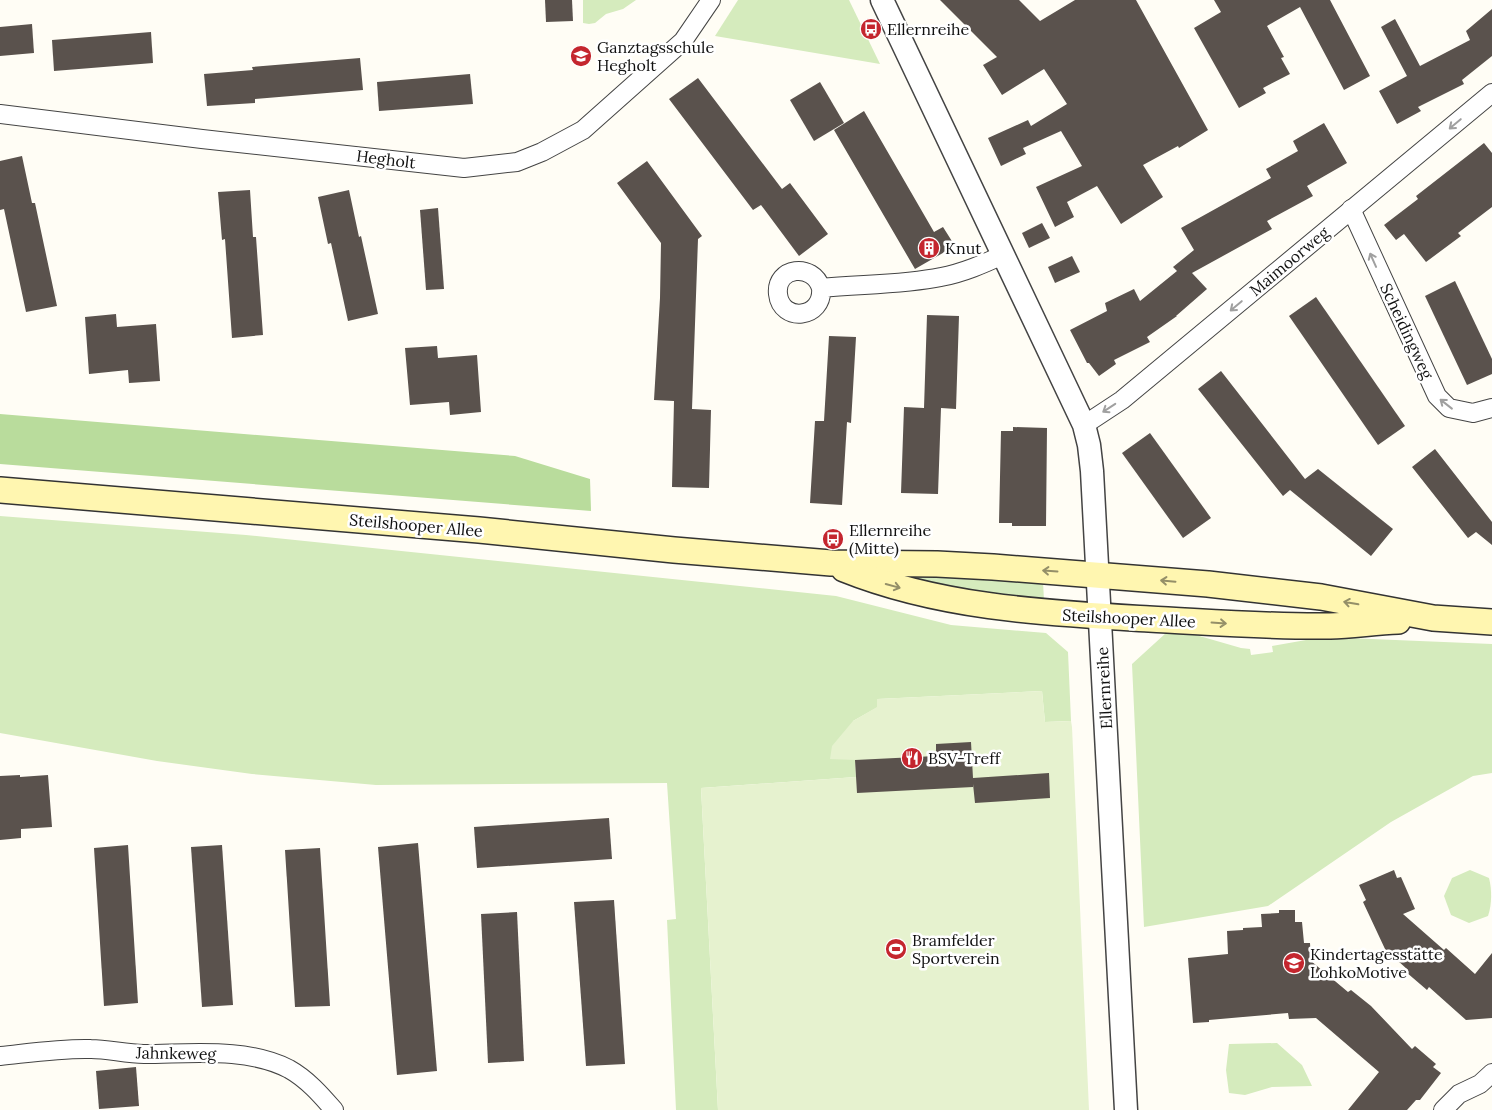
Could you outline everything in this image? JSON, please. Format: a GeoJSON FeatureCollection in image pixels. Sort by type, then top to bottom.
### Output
{"type":"FeatureCollection","features":[{"type":"Feature","properties":{"kind":"main road","name":"Steilshooper Allee"},"geometry":{"type":"LineString","coordinates":[[0,490],[459,528],[674,550],[831,563],[937,564],[1098,575],[1269,590],[1321,597],[1433,618],[1492,622]]}},
{"type":"Feature","properties":{"kind":"main road","name":"Steilshooper Allee"},"geometry":{"type":"LineString","coordinates":[[831,563],[871,579],[946,598],[1018,610],[1241,625],[1322,626],[1433,618]]}},
{"type":"Feature","properties":{"kind":"street","name":"Hegholt"},"geometry":{"type":"LineString","coordinates":[[0,114],[464,168],[517,162],[542,152],[583,130],[683,41],[711,0]]}},
{"type":"Feature","properties":{"kind":"street","name":"Ellernreihe"},"geometry":{"type":"LineString","coordinates":[[882,0],[1084,425],[1089,445],[1098,575],[1126,1110]]}},
{"type":"Feature","properties":{"kind":"street","name":"Maimoorweg"},"geometry":{"type":"LineString","coordinates":[[1084,425],[1122,400],[1492,93]]}},
{"type":"Feature","properties":{"kind":"street","name":"Scheidingweg"},"geometry":{"type":"LineString","coordinates":[[1351,209],[1437,396],[1449,408],[1473,413],[1492,408]]}},
{"type":"Feature","properties":{"kind":"street"},"geometry":{"type":"LineString","coordinates":[[821,288],[927,280],[964,271],[1003,255]]}},
{"type":"Feature","properties":{"kind":"street","name":"Jahnkeweg"},"geometry":{"type":"LineString","coordinates":[[0,1056],[90,1049],[143,1054],[165,1052],[230,1054],[263,1060],[290,1070],[313,1086],[334,1110]]}},
{"type":"Feature","properties":{"kind":"street"},"geometry":{"type":"LineString","coordinates":[[1443,1110],[1459,1094],[1480,1084],[1492,1073]]}},
{"type":"Feature","properties":{"kind":"green space"},"geometry":{"type":"Polygon","coordinates":[[[583,0],[636,0],[623,9],[606,14],[595,23],[589,24],[583,23],[583,0]]]}},
{"type":"Feature","properties":{"kind":"green space"},"geometry":{"type":"Polygon","coordinates":[[[738,0],[849,0],[880,64],[715,36],[738,0]]]}},
{"type":"Feature","properties":{"kind":"green space"},"geometry":{"type":"Polygon","coordinates":[[[0,414],[515,456],[590,479],[591,511],[0,464],[0,414]]]}},
{"type":"Feature","properties":{"kind":"green space"},"geometry":{"type":"Polygon","coordinates":[[[0,516],[246,535],[836,596],[951,625],[1046,633],[1068,652],[1071,721],[1045,722],[1042,691],[878,699],[878,707],[853,721],[856,777],[701,788],[718,1110],[676,1110],[667,920],[676,919],[667,783],[376,785],[252,774],[157,761],[0,733],[0,516]]]}},
{"type":"Feature","properties":{"kind":"green space"},"geometry":{"type":"Polygon","coordinates":[[[904,574],[1043,581],[1044,601],[964,590],[906,577],[904,574]]]}},
{"type":"Feature","properties":{"kind":"green space"},"geometry":{"type":"Polygon","coordinates":[[[1166,633],[1196,635],[1250,649],[1251,655],[1273,652],[1272,646],[1323,637],[1492,644],[1492,773],[1473,776],[1391,822],[1268,906],[1144,927],[1132,664],[1166,633]]]}},
{"type":"Feature","properties":{"kind":"green space","name":"Bramfelder Sportverein"},"geometry":{"type":"Polygon","coordinates":[[[1042,691],[1045,722],[1071,721],[1072,727],[1089,1110],[718,1110],[701,788],[856,777],[855,760],[830,759],[832,746],[853,721],[877,707],[877,699],[1042,691]]]}},
{"type":"Feature","properties":{"kind":"green space"},"geometry":{"type":"Polygon","coordinates":[[[1470,870],[1489,878],[1491,897],[1488,916],[1469,923],[1451,915],[1444,896],[1452,878],[1470,870]]]}},
{"type":"Feature","properties":{"kind":"green space"},"geometry":{"type":"Polygon","coordinates":[[[1277,1043],[1302,1065],[1312,1086],[1272,1087],[1245,1095],[1229,1093],[1226,1070],[1229,1044],[1277,1043]]]}},
{"type":"Feature","properties":{"kind":"building"},"geometry":{"type":"Polygon","coordinates":[[[545,0],[572,0],[573,21],[546,22],[545,0]]]}},
{"type":"Feature","properties":{"kind":"building"},"geometry":{"type":"Polygon","coordinates":[[[940,0],[1019,0],[1040,21],[1075,0],[1136,0],[1208,130],[1179,148],[1178,146],[1143,165],[1163,197],[1121,224],[1097,186],[1067,202],[1074,217],[1055,227],[1036,187],[1082,166],[1061,131],[1023,148],[1026,154],[1001,166],[988,138],[1028,120],[1031,126],[1067,104],[1044,69],[1002,95],[983,65],[997,57],[940,0]]]}},
{"type":"Feature","properties":{"kind":"building"},"geometry":{"type":"Polygon","coordinates":[[[1214,0],[1330,0],[1370,76],[1344,90],[1300,7],[1267,26],[1284,57],[1281,58],[1290,74],[1263,88],[1266,93],[1239,108],[1194,28],[1221,12],[1214,0]]]}},
{"type":"Feature","properties":{"kind":"building"},"geometry":{"type":"Polygon","coordinates":[[[1492,9],[1492,56],[1462,80],[1464,84],[1418,107],[1421,111],[1397,124],[1379,91],[1407,76],[1381,27],[1395,19],[1420,66],[1470,40],[1466,31],[1492,9]]]}},
{"type":"Feature","properties":{"kind":"building"},"geometry":{"type":"Polygon","coordinates":[[[32,24],[34,53],[0,56],[0,27],[32,24]]]}},
{"type":"Feature","properties":{"kind":"building"},"geometry":{"type":"Polygon","coordinates":[[[151,32],[153,63],[54,71],[52,40],[151,32]]]}},
{"type":"Feature","properties":{"kind":"building"},"geometry":{"type":"Polygon","coordinates":[[[360,58],[363,90],[255,99],[255,103],[207,106],[204,74],[253,70],[252,67],[360,58]]]}},
{"type":"Feature","properties":{"kind":"building"},"geometry":{"type":"Polygon","coordinates":[[[470,74],[473,104],[379,111],[377,82],[470,74]]]}},
{"type":"Feature","properties":{"kind":"building"},"geometry":{"type":"Polygon","coordinates":[[[698,78],[782,189],[790,183],[828,234],[799,256],[761,205],[753,210],[669,99],[698,78]]]}},
{"type":"Feature","properties":{"kind":"building"},"geometry":{"type":"Polygon","coordinates":[[[820,82],[844,123],[814,141],[790,100],[820,82]]]}},
{"type":"Feature","properties":{"kind":"building"},"geometry":{"type":"Polygon","coordinates":[[[864,111],[934,232],[943,227],[955,246],[915,269],[834,130],[864,111]]]}},
{"type":"Feature","properties":{"kind":"building"},"geometry":{"type":"Polygon","coordinates":[[[1324,123],[1347,163],[1307,186],[1313,196],[1267,221],[1272,229],[1192,273],[1207,289],[1177,316],[1147,337],[1150,342],[1114,360],[1116,364],[1099,376],[1087,363],[1070,330],[1107,311],[1105,303],[1134,289],[1140,301],[1177,271],[1173,267],[1194,250],[1181,228],[1271,178],[1266,169],[1298,151],[1293,141],[1324,123]]]}},
{"type":"Feature","properties":{"kind":"building"},"geometry":{"type":"Polygon","coordinates":[[[1484,143],[1492,153],[1492,207],[1458,233],[1461,236],[1426,262],[1404,234],[1396,240],[1384,225],[1418,199],[1416,196],[1484,143]]]}},
{"type":"Feature","properties":{"kind":"building"},"geometry":{"type":"Polygon","coordinates":[[[22,156],[32,203],[35,203],[57,306],[26,312],[4,209],[0,210],[0,161],[22,156]]]}},
{"type":"Feature","properties":{"kind":"building"},"geometry":{"type":"Polygon","coordinates":[[[647,161],[702,236],[698,239],[692,409],[711,410],[709,488],[672,487],[674,401],[654,400],[661,243],[617,183],[647,161]]]}},
{"type":"Feature","properties":{"kind":"building"},"geometry":{"type":"Polygon","coordinates":[[[250,190],[253,237],[256,237],[263,335],[232,338],[225,239],[222,240],[218,192],[250,190]]]}},
{"type":"Feature","properties":{"kind":"building"},"geometry":{"type":"Polygon","coordinates":[[[349,190],[378,314],[348,321],[331,243],[328,244],[318,197],[349,190]]]}},
{"type":"Feature","properties":{"kind":"building"},"geometry":{"type":"Polygon","coordinates":[[[438,208],[444,289],[426,290],[420,210],[438,208]]]}},
{"type":"Feature","properties":{"kind":"building"},"geometry":{"type":"Polygon","coordinates":[[[1042,223],[1050,238],[1029,248],[1022,233],[1042,223]]]}},
{"type":"Feature","properties":{"kind":"building"},"geometry":{"type":"Polygon","coordinates":[[[1072,256],[1080,272],[1055,283],[1048,267],[1072,256]]]}},
{"type":"Feature","properties":{"kind":"building"},"geometry":{"type":"Polygon","coordinates":[[[1455,281],[1492,359],[1492,374],[1467,385],[1425,296],[1455,281]]]}},
{"type":"Feature","properties":{"kind":"building"},"geometry":{"type":"Polygon","coordinates":[[[1316,297],[1405,426],[1378,445],[1289,316],[1316,297]]]}},
{"type":"Feature","properties":{"kind":"building"},"geometry":{"type":"Polygon","coordinates":[[[116,314],[117,327],[156,324],[160,381],[129,383],[128,370],[89,374],[85,317],[116,314]]]}},
{"type":"Feature","properties":{"kind":"building"},"geometry":{"type":"Polygon","coordinates":[[[927,315],[959,316],[956,409],[941,408],[938,494],[901,493],[904,407],[924,408],[927,315]]]}},
{"type":"Feature","properties":{"kind":"building"},"geometry":{"type":"Polygon","coordinates":[[[829,336],[856,337],[851,423],[847,422],[842,505],[810,503],[815,421],[824,421],[829,336]]]}},
{"type":"Feature","properties":{"kind":"building"},"geometry":{"type":"Polygon","coordinates":[[[437,346],[438,358],[477,355],[481,412],[450,415],[449,402],[410,405],[405,348],[437,346]]]}},
{"type":"Feature","properties":{"kind":"building"},"geometry":{"type":"Polygon","coordinates":[[[1221,371],[1305,479],[1318,469],[1393,529],[1371,556],[1290,490],[1283,496],[1198,389],[1221,371]]]}},
{"type":"Feature","properties":{"kind":"building"},"geometry":{"type":"Polygon","coordinates":[[[1013,427],[1047,428],[1046,526],[1012,526],[1012,523],[999,523],[1001,431],[1013,431],[1013,427]]]}},
{"type":"Feature","properties":{"kind":"building"},"geometry":{"type":"Polygon","coordinates":[[[1150,433],[1211,518],[1183,538],[1122,453],[1150,433]]]}},
{"type":"Feature","properties":{"kind":"building"},"geometry":{"type":"Polygon","coordinates":[[[1435,449],[1492,522],[1492,545],[1476,532],[1468,538],[1412,467],[1435,449]]]}},
{"type":"Feature","properties":{"kind":"building"},"geometry":{"type":"Polygon","coordinates":[[[971,742],[973,778],[1049,773],[1050,798],[975,803],[973,784],[973,787],[857,793],[855,760],[936,756],[936,744],[971,742]]]}},
{"type":"Feature","properties":{"kind":"building"},"geometry":{"type":"Polygon","coordinates":[[[20,775],[20,777],[48,775],[52,827],[21,829],[21,838],[0,840],[0,776],[20,775]]]}},
{"type":"Feature","properties":{"kind":"building"},"geometry":{"type":"Polygon","coordinates":[[[609,818],[612,859],[477,868],[474,827],[609,818]]]}},
{"type":"Feature","properties":{"kind":"building"},"geometry":{"type":"Polygon","coordinates":[[[418,843],[437,1071],[397,1075],[378,847],[418,843]]]}},
{"type":"Feature","properties":{"kind":"building"},"geometry":{"type":"Polygon","coordinates":[[[128,845],[138,1003],[104,1006],[94,848],[128,845]]]}},
{"type":"Feature","properties":{"kind":"building"},"geometry":{"type":"Polygon","coordinates":[[[222,845],[233,1005],[202,1007],[191,847],[222,845]]]}},
{"type":"Feature","properties":{"kind":"building"},"geometry":{"type":"Polygon","coordinates":[[[320,848],[330,1006],[295,1007],[285,850],[320,848]]]}},
{"type":"Feature","properties":{"kind":"building"},"geometry":{"type":"Polygon","coordinates":[[[1394,870],[1397,878],[1401,877],[1415,909],[1403,914],[1444,950],[1446,948],[1475,974],[1492,953],[1492,1018],[1466,1020],[1429,987],[1427,990],[1406,972],[1408,970],[1385,949],[1363,902],[1366,900],[1359,885],[1394,870]]]}},
{"type":"Feature","properties":{"kind":"building"},"geometry":{"type":"Polygon","coordinates":[[[614,900],[625,1064],[586,1066],[574,902],[614,900]]]}},
{"type":"Feature","properties":{"kind":"building"},"geometry":{"type":"Polygon","coordinates":[[[1279,910],[1295,910],[1295,922],[1302,922],[1304,943],[1310,943],[1311,961],[1348,992],[1351,990],[1371,1006],[1412,1049],[1415,1046],[1436,1064],[1433,1067],[1441,1073],[1420,1100],[1416,1100],[1407,1110],[1348,1110],[1379,1072],[1316,1018],[1289,1019],[1288,1013],[1193,1023],[1188,958],[1228,954],[1227,931],[1262,927],[1261,914],[1279,913],[1279,910]]]}},
{"type":"Feature","properties":{"kind":"building"},"geometry":{"type":"Polygon","coordinates":[[[517,912],[524,1061],[488,1063],[481,914],[517,912]]]}},
{"type":"Feature","properties":{"kind":"building"},"geometry":{"type":"Polygon","coordinates":[[[136,1067],[139,1106],[99,1109],[96,1071],[136,1067]]]}},
{"type":"Feature","properties":{"kind":"place","name":"Ellernreihe"},"geometry":{"type":"Point","coordinates":[871,29]}},
{"type":"Feature","properties":{"kind":"place","name":"Ganztagsschule Hegholt"},"geometry":{"type":"Point","coordinates":[581,56]}},
{"type":"Feature","properties":{"kind":"place","name":"Knut"},"geometry":{"type":"Point","coordinates":[929,248]}},
{"type":"Feature","properties":{"kind":"place","name":"Ellernreihe (Mitte)"},"geometry":{"type":"Point","coordinates":[833,539]}},
{"type":"Feature","properties":{"kind":"place","name":"BSV-Treff"},"geometry":{"type":"Point","coordinates":[912,758]}},
{"type":"Feature","properties":{"kind":"place","name":"Bramfelder Sportverein"},"geometry":{"type":"Point","coordinates":[896,949]}},
{"type":"Feature","properties":{"kind":"place","name":"Kindertagesstätte LohkoMotive"},"geometry":{"type":"Point","coordinates":[1294,963]}}]}
